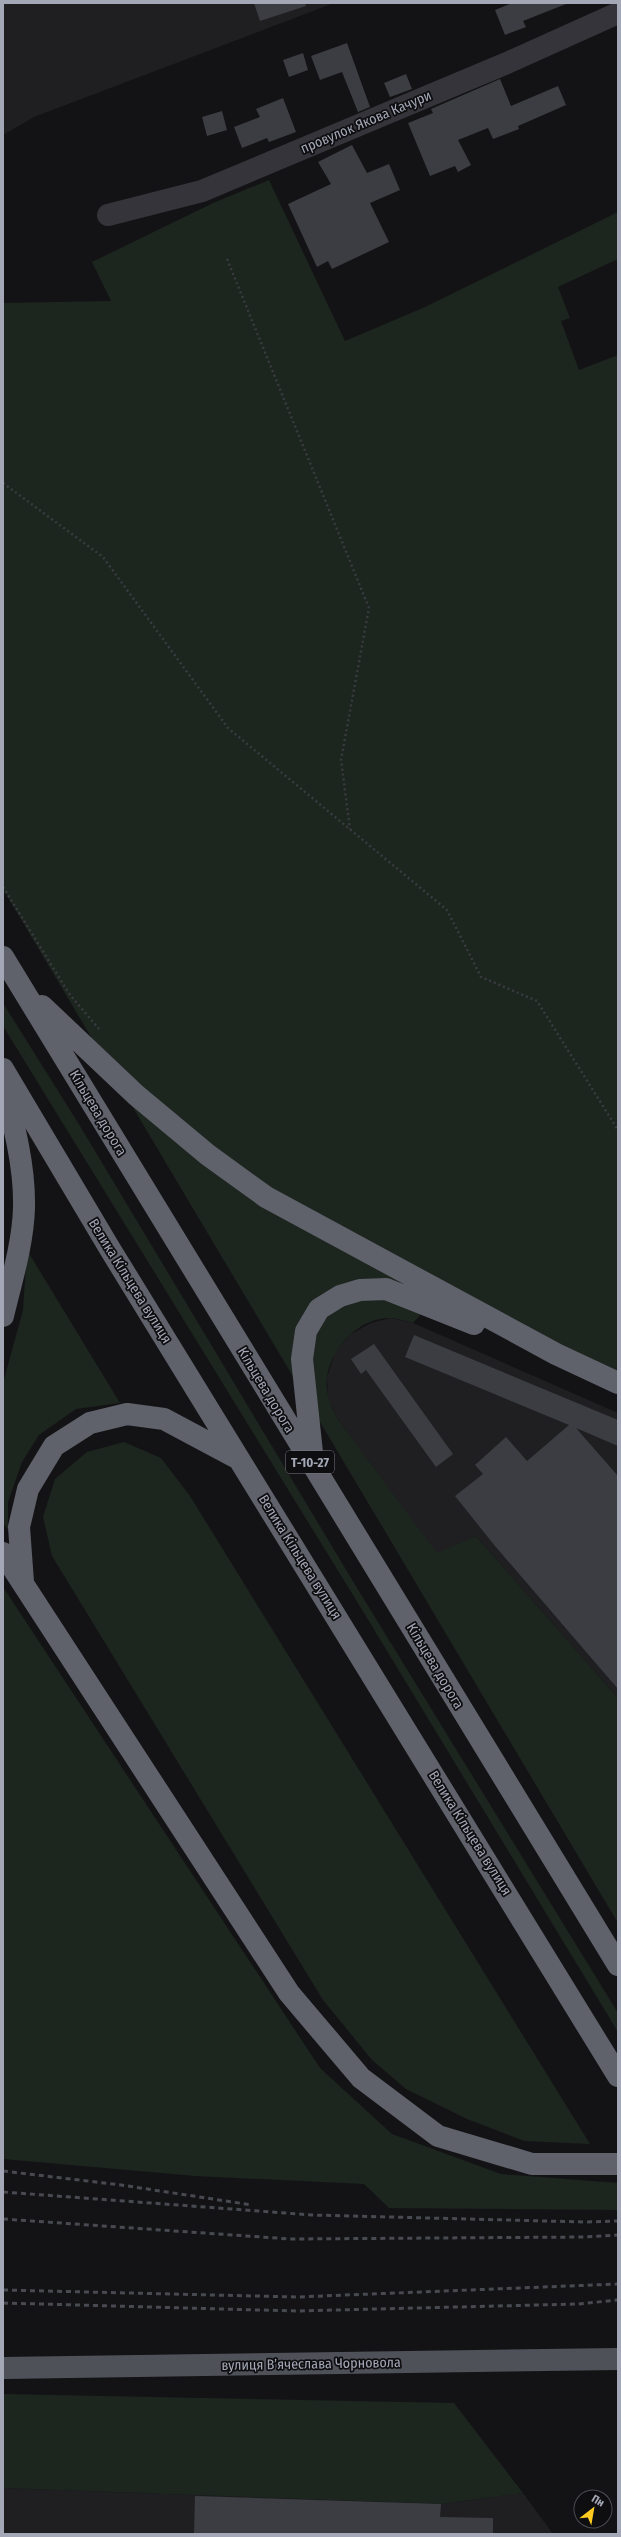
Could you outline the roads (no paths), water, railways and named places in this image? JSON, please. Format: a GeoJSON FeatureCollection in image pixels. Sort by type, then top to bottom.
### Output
{"type":"FeatureCollection","features":[{"type":"Feature","properties":{"kind":"highway","name":"Кільцева дорога"},"geometry":{"type":"LineString","coordinates":[[3,957],[618,1965]]}},
{"type":"Feature","properties":{"kind":"highway"},"geometry":{"type":"LineString","coordinates":[[21,986],[136,1095],[240,1179],[266,1196],[556,1354],[618,1383]]}},
{"type":"Feature","properties":{"kind":"highway","name":"Велика Кільцева вулиця"},"geometry":{"type":"LineString","coordinates":[[3,1069],[110,1249],[241,1459],[618,2076]]}},
{"type":"Feature","properties":{"kind":"highway"},"geometry":{"type":"LineString","coordinates":[[3,1085],[18,1138],[24,1208],[14,1270],[3,1316]]}},
{"type":"Feature","properties":{"kind":"highway"},"geometry":{"type":"LineString","coordinates":[[314,1469],[302,1359],[306,1331],[319,1309],[340,1296],[360,1290],[386,1289],[556,1354]]}},
{"type":"Feature","properties":{"kind":"highway"},"geometry":{"type":"LineString","coordinates":[[24,1585],[19,1527],[28,1489],[54,1446],[90,1423],[127,1414],[164,1419],[241,1459]]}},
{"type":"Feature","properties":{"kind":"highway"},"geometry":{"type":"LineString","coordinates":[[3,1553],[289,1993],[362,2078],[438,2136],[532,2164],[618,2164]]}},
{"type":"Feature","properties":{"kind":"main road","name":"вулиця Вʼячеслава Чорновола"},"geometry":{"type":"LineString","coordinates":[[3,2368],[618,2359]]}},
{"type":"Feature","properties":{"kind":"street","name":"провулок Якова Качури"},"geometry":{"type":"LineString","coordinates":[[108,215],[202,190],[500,66],[618,13]]}},
{"type":"Feature","properties":{"kind":"railway"},"geometry":{"type":"LineString","coordinates":[[3,2171],[121,2185],[252,2205]]}},
{"type":"Feature","properties":{"kind":"railway"},"geometry":{"type":"LineString","coordinates":[[3,2192],[312,2215],[585,2222],[618,2221]]}},
{"type":"Feature","properties":{"kind":"railway"},"geometry":{"type":"LineString","coordinates":[[3,2219],[290,2239],[584,2237],[618,2235]]}},
{"type":"Feature","properties":{"kind":"railway"},"geometry":{"type":"LineString","coordinates":[[3,2290],[297,2297],[618,2284]]}},
{"type":"Feature","properties":{"kind":"railway"},"geometry":{"type":"LineString","coordinates":[[3,2303],[296,2311],[578,2304],[618,2300]]}}]}
